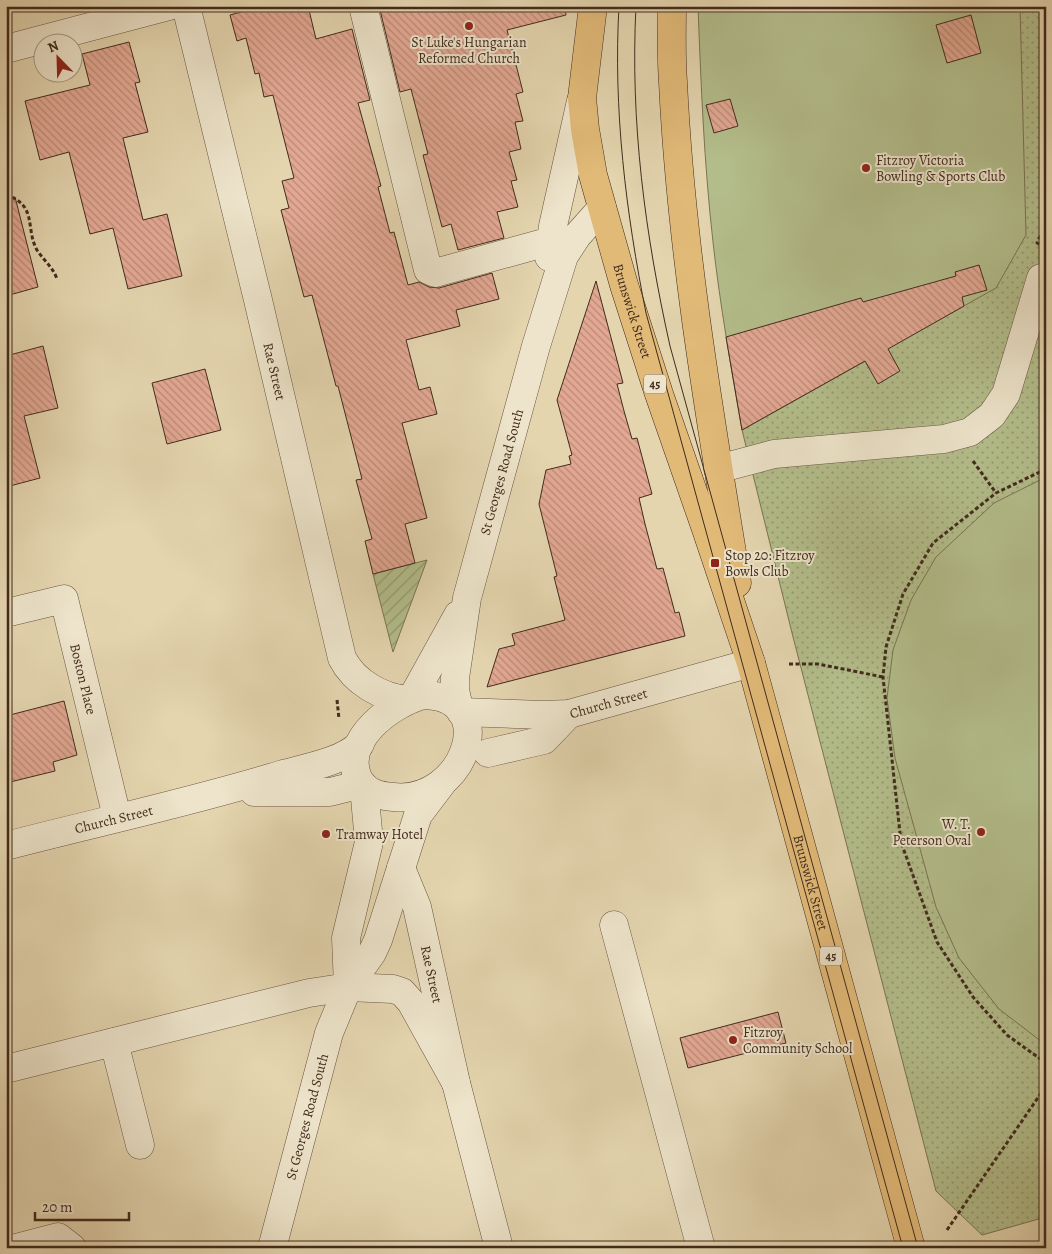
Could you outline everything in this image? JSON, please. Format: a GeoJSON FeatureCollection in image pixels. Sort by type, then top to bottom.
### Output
{"type":"FeatureCollection","features":[{"type":"Feature","properties":{"kind":"highway","name":"45"},"geometry":{"type":"LineString","coordinates":[[582,98],[593,6]]}},
{"type":"Feature","properties":{"kind":"highway","name":"Brunswick Street"},"geometry":{"type":"LineString","coordinates":[[672,6],[673,81],[688,260],[718,469],[750,664]]}},
{"type":"Feature","properties":{"kind":"highway","name":"Brunswick Street"},"geometry":{"type":"LineString","coordinates":[[582,98],[593,176],[602,208],[658,394],[706,528],[750,664],[911,1248]]}},
{"type":"Feature","properties":{"kind":"street"},"geometry":{"type":"LineString","coordinates":[[6,50],[169,6]]}},
{"type":"Feature","properties":{"kind":"street","name":"Rae Street"},"geometry":{"type":"LineString","coordinates":[[186,6],[258,300],[342,658],[347,667],[375,691],[393,698],[410,699]]}},
{"type":"Feature","properties":{"kind":"street"},"geometry":{"type":"LineString","coordinates":[[363,6],[428,270],[435,273],[551,240]]}},
{"type":"Feature","properties":{"kind":"street","name":"St Georges Road South"},"geometry":{"type":"LineString","coordinates":[[536,346],[551,240],[582,98]]}},
{"type":"Feature","properties":{"kind":"street","name":"St Georges Road South"},"geometry":{"type":"LineString","coordinates":[[460,710],[455,690],[455,678],[467,598],[536,346],[564,256],[577,236],[602,208]]}},
{"type":"Feature","properties":{"kind":"street"},"geometry":{"type":"LineString","coordinates":[[718,469],[774,454],[944,439],[970,432],[992,415],[1006,394],[1041,278]]}},
{"type":"Feature","properties":{"kind":"street","name":"St Georges Road South"},"geometry":{"type":"LineString","coordinates":[[410,699],[467,598]]}},
{"type":"Feature","properties":{"kind":"street","name":"Boston Place"},"geometry":{"type":"LineString","coordinates":[[6,613],[64,599],[117,817]]}},
{"type":"Feature","properties":{"kind":"street","name":"Church Street"},"geometry":{"type":"LineString","coordinates":[[460,710],[543,716],[569,714],[750,664]]}},
{"type":"Feature","properties":{"kind":"street"},"geometry":{"type":"LineString","coordinates":[[424,695],[435,696],[442,698],[460,710],[467,732],[466,749],[456,767],[443,782],[429,792],[397,798],[378,795],[363,786],[354,765],[355,755],[370,728],[392,709],[410,699],[424,695]]}},
{"type":"Feature","properties":{"kind":"street"},"geometry":{"type":"LineString","coordinates":[[488,753],[544,740],[569,714]]}},
{"type":"Feature","properties":{"kind":"street","name":"Church Street"},"geometry":{"type":"LineString","coordinates":[[6,846],[222,792],[329,761],[348,753],[360,744]]}},
{"type":"Feature","properties":{"kind":"street","name":"St Georges Road South"},"geometry":{"type":"LineString","coordinates":[[272,1248],[323,1053],[335,1016],[348,987],[378,940],[418,815],[443,782]]}},
{"type":"Feature","properties":{"kind":"street","name":"St Georges Road South"},"geometry":{"type":"LineString","coordinates":[[348,987],[346,938],[369,842],[363,786]]}},
{"type":"Feature","properties":{"kind":"street","name":"Church Street"},"geometry":{"type":"LineString","coordinates":[[222,792],[330,792],[363,786]]}},
{"type":"Feature","properties":{"kind":"street","name":"Rae Street"},"geometry":{"type":"LineString","coordinates":[[401,868],[416,907],[456,1083],[499,1248]]}},
{"type":"Feature","properties":{"kind":"street"},"geometry":{"type":"LineString","coordinates":[[614,926],[701,1248]]}},
{"type":"Feature","properties":{"kind":"street"},"geometry":{"type":"LineString","coordinates":[[6,1069],[309,993],[348,987]]}},
{"type":"Feature","properties":{"kind":"street","name":"Rae Street"},"geometry":{"type":"LineString","coordinates":[[348,987],[402,992],[411,1002],[456,1083]]}},
{"type":"Feature","properties":{"kind":"street"},"geometry":{"type":"LineString","coordinates":[[114,1042],[140,1145]]}},
{"type":"Feature","properties":{"kind":"street"},"geometry":{"type":"LineString","coordinates":[[16,1248],[58,1237],[72,1248]]}},
{"type":"Feature","properties":{"kind":"path"},"geometry":{"type":"LineString","coordinates":[[6,195],[16,199],[25,207],[36,249],[54,270],[57,279]]}},
{"type":"Feature","properties":{"kind":"path"},"geometry":{"type":"LineString","coordinates":[[1046,224],[1037,243],[1046,247]]}},
{"type":"Feature","properties":{"kind":"path"},"geometry":{"type":"LineString","coordinates":[[955,436],[996,493]]}},
{"type":"Feature","properties":{"kind":"path"},"geometry":{"type":"LineString","coordinates":[[1046,469],[996,493],[933,542],[903,594],[886,648],[883,677],[901,842],[937,942],[973,997],[1007,1036],[1046,1063]]}},
{"type":"Feature","properties":{"kind":"path"},"geometry":{"type":"LineString","coordinates":[[789,664],[818,664],[883,677]]}},
{"type":"Feature","properties":{"kind":"path"},"geometry":{"type":"LineString","coordinates":[[947,1230],[1046,1086]]}},
{"type":"Feature","properties":{"kind":"green space"},"geometry":{"type":"Polygon","coordinates":[[[698,6],[1046,6],[1046,1217],[982,1235],[936,1191],[792,633],[742,430],[698,6]]]}},
{"type":"Feature","properties":{"kind":"green space","name":"Fitzroy Victoria Bowling & Sports Club"},"geometry":{"type":"Polygon","coordinates":[[[698,6],[1020,6],[1026,235],[996,288],[742,430],[722,313],[710,212],[703,124],[698,6]]]}},
{"type":"Feature","properties":{"kind":"green space","name":"W. T. Peterson Oval"},"geometry":{"type":"Polygon","coordinates":[[[1046,477],[1046,1045],[999,1009],[959,958],[936,907],[895,758],[887,698],[893,650],[911,600],[936,557],[994,503],[1046,477]]]}},
{"type":"Feature","properties":{"kind":"green space"},"geometry":{"type":"Polygon","coordinates":[[[427,560],[393,652],[373,574],[427,560]]]}},
{"type":"Feature","properties":{"kind":"building"},"geometry":{"type":"Polygon","coordinates":[[[262,6],[308,6],[316,39],[352,29],[370,100],[358,103],[381,186],[378,187],[390,233],[394,232],[408,285],[419,282],[429,287],[439,288],[492,273],[499,299],[456,310],[460,326],[406,340],[419,390],[430,387],[437,414],[402,423],[427,518],[405,524],[415,563],[373,574],[365,541],[372,539],[356,480],[362,479],[312,295],[304,297],[281,210],[289,208],[282,181],[294,178],[273,95],[264,97],[259,73],[255,74],[246,38],[237,41],[230,15],[262,6]]]}},
{"type":"Feature","properties":{"kind":"building"},"geometry":{"type":"Polygon","coordinates":[[[379,6],[565,6],[566,15],[507,30],[523,92],[516,94],[523,121],[515,122],[521,149],[509,152],[517,180],[511,181],[518,207],[497,212],[504,238],[458,250],[451,224],[442,227],[423,155],[428,154],[411,89],[400,92],[379,6]]]}},
{"type":"Feature","properties":{"kind":"building"},"geometry":{"type":"Polygon","coordinates":[[[971,15],[981,53],[947,63],[936,25],[971,15]]]}},
{"type":"Feature","properties":{"kind":"building"},"geometry":{"type":"Polygon","coordinates":[[[129,42],[140,82],[135,83],[148,132],[123,138],[143,220],[167,214],[182,276],[128,289],[113,228],[90,234],[69,152],[40,160],[25,101],[90,85],[82,54],[129,42]]]}},
{"type":"Feature","properties":{"kind":"building"},"geometry":{"type":"Polygon","coordinates":[[[730,99],[738,126],[714,133],[706,105],[730,99]]]}},
{"type":"Feature","properties":{"kind":"building"},"geometry":{"type":"Polygon","coordinates":[[[15,197],[38,287],[6,296],[6,198],[15,197]]]}},
{"type":"Feature","properties":{"kind":"building"},"geometry":{"type":"Polygon","coordinates":[[[979,265],[987,290],[962,297],[964,306],[888,349],[900,371],[878,384],[865,361],[742,430],[726,337],[861,298],[863,302],[956,276],[955,272],[979,265]]]}},
{"type":"Feature","properties":{"kind":"building"},"geometry":{"type":"Polygon","coordinates":[[[596,281],[623,383],[617,384],[624,411],[632,439],[637,438],[652,494],[639,498],[645,524],[657,569],[663,568],[675,613],[679,612],[685,636],[487,687],[499,649],[515,645],[512,634],[565,620],[554,577],[557,576],[539,504],[546,470],[571,464],[569,456],[572,455],[557,400],[596,281]]]}},
{"type":"Feature","properties":{"kind":"building"},"geometry":{"type":"Polygon","coordinates":[[[43,346],[58,408],[24,416],[40,478],[6,487],[6,356],[43,346]]]}},
{"type":"Feature","properties":{"kind":"building"},"geometry":{"type":"Polygon","coordinates":[[[205,369],[221,430],[167,444],[152,383],[205,369]]]}},
{"type":"Feature","properties":{"kind":"building"},"geometry":{"type":"Polygon","coordinates":[[[64,701],[77,755],[53,762],[55,771],[6,783],[6,716],[64,701]]]}},
{"type":"Feature","properties":{"kind":"building","name":"Fitzroy Community School"},"geometry":{"type":"Polygon","coordinates":[[[778,1012],[786,1043],[688,1068],[680,1038],[778,1012]]]}},
{"type":"Feature","properties":{"kind":"tram line"},"geometry":{"type":"LineString","coordinates":[[619,6],[618,83],[623,161],[632,237],[646,313],[903,1248]]}},
{"type":"Feature","properties":{"kind":"tram line"},"geometry":{"type":"LineString","coordinates":[[636,6],[635,92],[641,177],[653,262],[670,346],[918,1248]]}},
{"type":"Feature","properties":{"kind":"place","name":"St Luke's Hungarian Reformed Church"},"geometry":{"type":"Point","coordinates":[469,26]}},
{"type":"Feature","properties":{"kind":"place","name":"Fitzroy Victoria Bowling & Sports Club"},"geometry":{"type":"Point","coordinates":[866,168]}},
{"type":"Feature","properties":{"kind":"place","name":"Stop 20: Fitzroy Bowls Club"},"geometry":{"type":"Point","coordinates":[715,563]}},
{"type":"Feature","properties":{"kind":"place","name":"W. T. Peterson Oval"},"geometry":{"type":"Point","coordinates":[981,832]}},
{"type":"Feature","properties":{"kind":"place","name":"Tramway Hotel"},"geometry":{"type":"Point","coordinates":[326,834]}},
{"type":"Feature","properties":{"kind":"place","name":"Fitzroy Community School"},"geometry":{"type":"Point","coordinates":[733,1040]}}]}
